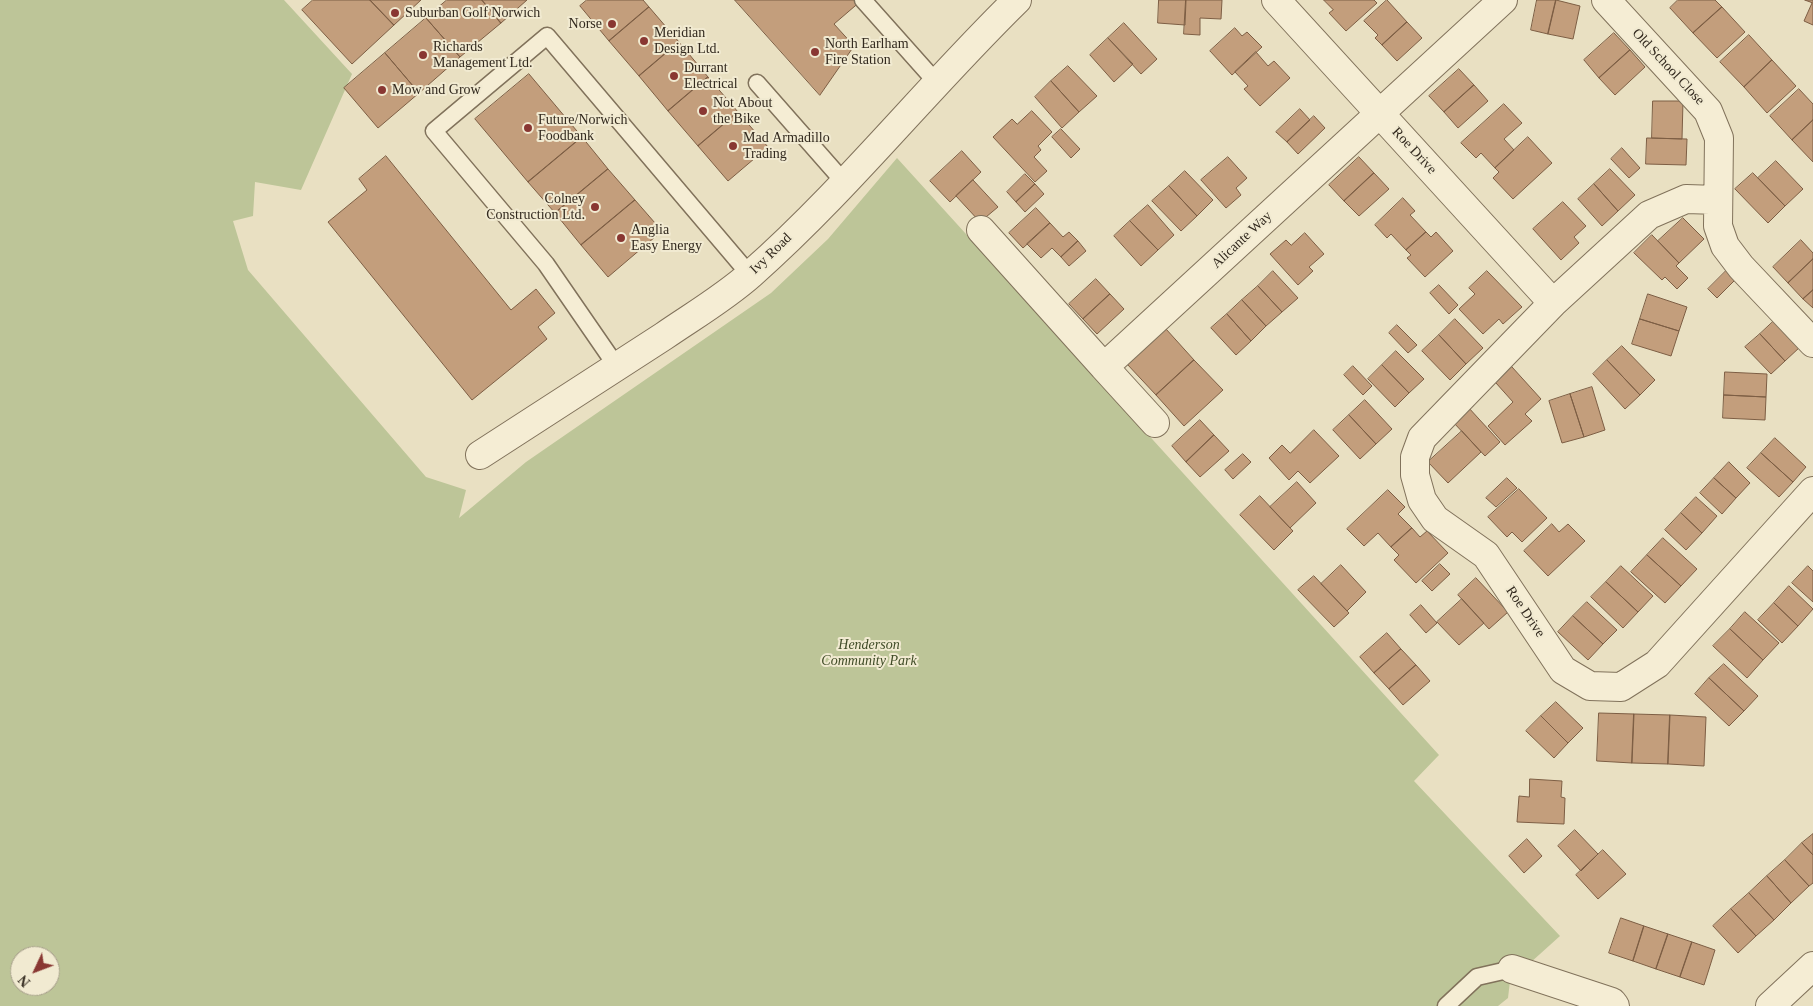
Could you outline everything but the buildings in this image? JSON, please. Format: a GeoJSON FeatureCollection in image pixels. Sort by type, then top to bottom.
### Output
{"type":"FeatureCollection","features":[{"type":"Feature","properties":{"kind":"street","name":"Ivy Road"},"geometry":{"type":"LineString","coordinates":[[480,455],[724,296],[750,275],[844,182],[970,46],[1017,0]]}},
{"type":"Feature","properties":{"kind":"street","name":"Roe Drive"},"geometry":{"type":"LineString","coordinates":[[1276,0],[1553,302]]}},
{"type":"Feature","properties":{"kind":"street"},"geometry":{"type":"LineString","coordinates":[[1379,114],[1503,0]]}},
{"type":"Feature","properties":{"kind":"street","name":"Old School Close"},"geometry":{"type":"LineString","coordinates":[[1606,0],[1708,111],[1719,138],[1718,200]]}},
{"type":"Feature","properties":{"kind":"street","name":"Alicante Way"},"geometry":{"type":"LineString","coordinates":[[1104,367],[1379,114]]}},
{"type":"Feature","properties":{"kind":"street","name":"Roe Drive"},"geometry":{"type":"LineString","coordinates":[[1718,200],[1686,199],[1649,214],[1553,302],[1422,438],[1415,457],[1415,475],[1422,500],[1435,519],[1486,555],[1563,670],[1590,686],[1621,688],[1657,664],[1813,491]]}},
{"type":"Feature","properties":{"kind":"street"},"geometry":{"type":"LineString","coordinates":[[1718,200],[1718,226],[1725,246],[1740,267],[1813,342]]}},
{"type":"Feature","properties":{"kind":"street"},"geometry":{"type":"LineString","coordinates":[[981,230],[1155,423]]}},
{"type":"Feature","properties":{"kind":"street"},"geometry":{"type":"LineString","coordinates":[[1770,1006],[1813,966]]}},
{"type":"Feature","properties":{"kind":"street"},"geometry":{"type":"LineString","coordinates":[[1512,969],[1612,1002],[1615,1006]]}},
{"type":"Feature","properties":{"kind":"lane"},"geometry":{"type":"LineString","coordinates":[[864,0],[937,83]]}},
{"type":"Feature","properties":{"kind":"lane"},"geometry":{"type":"LineString","coordinates":[[617,367],[546,264],[434,131],[547,36],[750,275]]}},
{"type":"Feature","properties":{"kind":"lane"},"geometry":{"type":"LineString","coordinates":[[757,83],[844,182]]}},
{"type":"Feature","properties":{"kind":"lane"},"geometry":{"type":"LineString","coordinates":[[1446,1006],[1478,977],[1512,969]]}},
{"type":"Feature","properties":{"kind":"green space","name":"Henderson Community Park"},"geometry":{"type":"Polygon","coordinates":[[[0,0],[284,0],[352,74],[301,190],[255,182],[253,216],[233,221],[248,270],[426,477],[466,490],[459,518],[526,462],[771,293],[828,239],[897,158],[1439,755],[1414,781],[1560,936],[1510,981],[1508,998],[1498,1006],[0,1006],[0,0]]]}},
{"type":"Feature","properties":{"kind":"place","name":"Suburban Golf Norwich"},"geometry":{"type":"Point","coordinates":[395,13]}},
{"type":"Feature","properties":{"kind":"place","name":"Norse"},"geometry":{"type":"Point","coordinates":[612,24]}},
{"type":"Feature","properties":{"kind":"place","name":"Meridian Design Ltd."},"geometry":{"type":"Point","coordinates":[644,41]}},
{"type":"Feature","properties":{"kind":"place","name":"North Earlham Fire Station"},"geometry":{"type":"Point","coordinates":[815,52]}},
{"type":"Feature","properties":{"kind":"place","name":"Richards Management Ltd."},"geometry":{"type":"Point","coordinates":[423,55]}},
{"type":"Feature","properties":{"kind":"place","name":"Durrant Electrical"},"geometry":{"type":"Point","coordinates":[674,76]}},
{"type":"Feature","properties":{"kind":"place","name":"Mow and Grow"},"geometry":{"type":"Point","coordinates":[382,90]}},
{"type":"Feature","properties":{"kind":"place","name":"Not About the Bike"},"geometry":{"type":"Point","coordinates":[703,111]}},
{"type":"Feature","properties":{"kind":"place","name":"Future/Norwich Foodbank"},"geometry":{"type":"Point","coordinates":[528,128]}},
{"type":"Feature","properties":{"kind":"place","name":"Mad Armadillo Trading"},"geometry":{"type":"Point","coordinates":[733,146]}},
{"type":"Feature","properties":{"kind":"place","name":"Colney Construction Ltd."},"geometry":{"type":"Point","coordinates":[595,207]}},
{"type":"Feature","properties":{"kind":"place","name":"Anglia Easy Energy"},"geometry":{"type":"Point","coordinates":[621,238]}}]}
